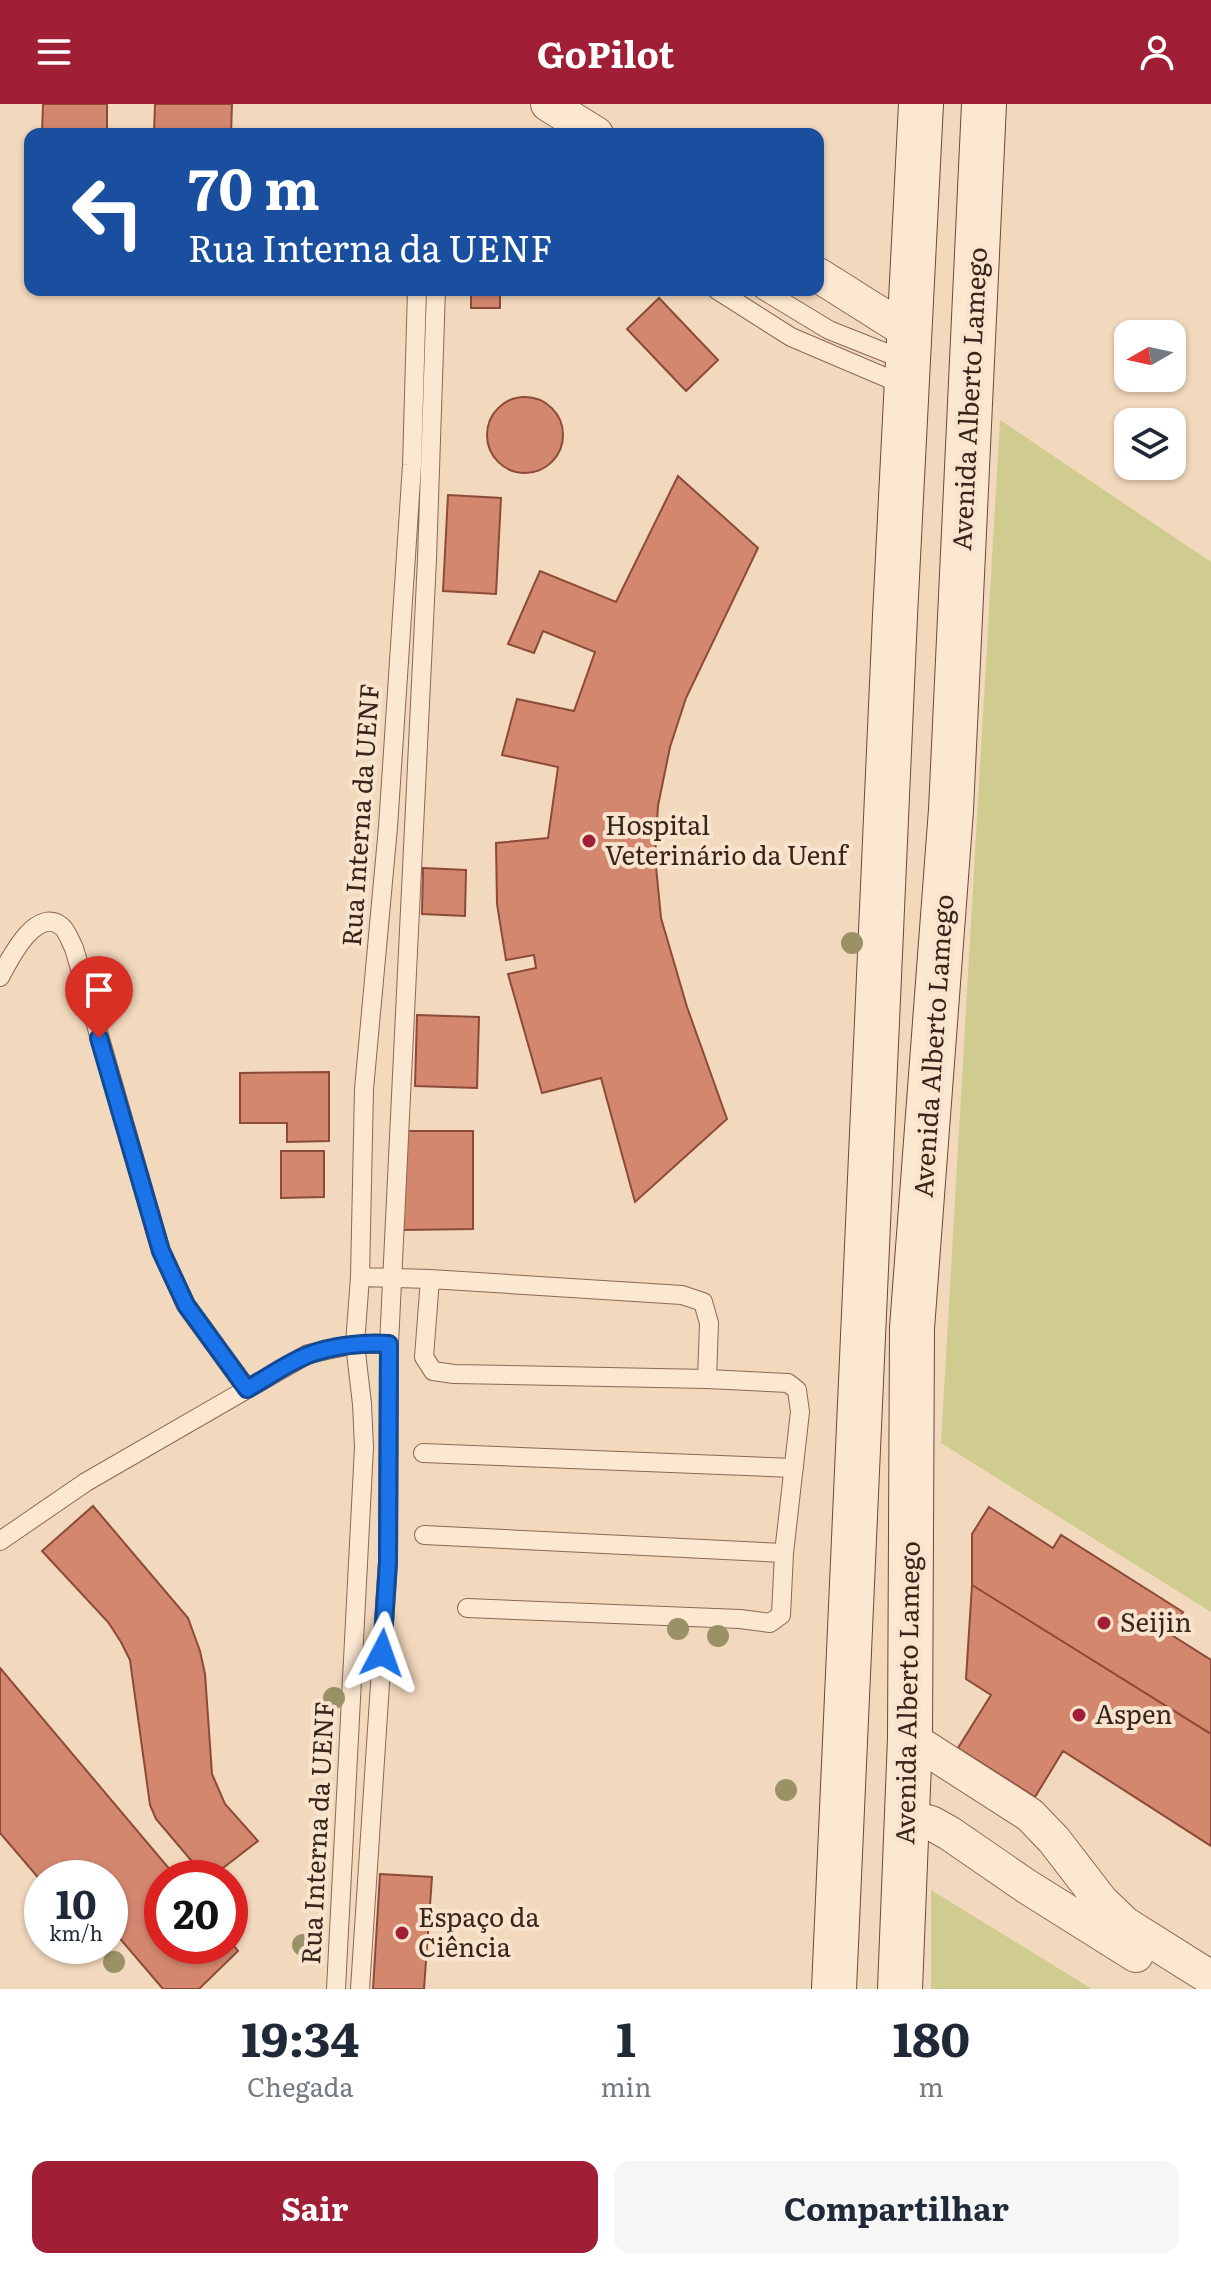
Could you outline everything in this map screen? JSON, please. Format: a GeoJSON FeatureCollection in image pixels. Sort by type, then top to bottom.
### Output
{"type":"FeatureCollection","features":[{"type":"Feature","properties":{"kind":"main road","name":"Avenida Alberto Lamego"},"geometry":{"type":"LineString","coordinates":[[834,1989],[921,104]]}},
{"type":"Feature","properties":{"kind":"main road","name":"Avenida Alberto Lamego"},"geometry":{"type":"LineString","coordinates":[[900,1989],[910,1738],[912,1328],[951,810],[984,104]]}},
{"type":"Feature","properties":{"kind":"main road"},"geometry":{"type":"LineString","coordinates":[[895,616],[909,667],[915,771],[923,791],[951,810]]}},
{"type":"Feature","properties":{"kind":"street"},"geometry":{"type":"LineString","coordinates":[[548,104],[586,128]]}},
{"type":"Feature","properties":{"kind":"street"},"geometry":{"type":"LineString","coordinates":[[824,281],[909,360]]}},
{"type":"Feature","properties":{"kind":"street"},"geometry":{"type":"LineString","coordinates":[[910,1738],[1030,1815],[1054,1840],[1101,1901],[1125,1924],[1211,1978]]}},
{"type":"Feature","properties":{"kind":"street"},"geometry":{"type":"LineString","coordinates":[[906,1816],[931,1823],[949,1833],[1026,1886],[1190,1989]]}},
{"type":"Feature","properties":{"kind":"lane","name":"Rua Interna da UENF"},"geometry":{"type":"LineString","coordinates":[[336,1989],[364,1447],[355,1344],[360,1277],[364,1089],[391,780],[412,465],[417,296]]}},
{"type":"Feature","properties":{"kind":"lane","name":"Rua Interna da UENF"},"geometry":{"type":"LineString","coordinates":[[360,1989],[388,1562],[391,1279],[427,559],[436,296]]}},
{"type":"Feature","properties":{"kind":"lane"},"geometry":{"type":"LineString","coordinates":[[726,296],[791,337],[909,360]]}},
{"type":"Feature","properties":{"kind":"lane"},"geometry":{"type":"LineString","coordinates":[[773,296],[829,330],[909,360]]}},
{"type":"Feature","properties":{"kind":"lane"},"geometry":{"type":"LineString","coordinates":[[0,977],[22,939],[38,925],[55,923],[64,928],[74,948],[161,1251],[186,1305],[247,1389]]}},
{"type":"Feature","properties":{"kind":"lane"},"geometry":{"type":"LineString","coordinates":[[360,1277],[682,1295],[703,1302],[709,1323],[707,1379]]}},
{"type":"Feature","properties":{"kind":"lane"},"geometry":{"type":"LineString","coordinates":[[430,1279],[424,1357],[433,1371],[788,1383],[797,1390],[800,1412],[784,1553],[781,1615],[770,1623],[740,1619],[467,1608]]}},
{"type":"Feature","properties":{"kind":"lane"},"geometry":{"type":"LineString","coordinates":[[0,1541],[86,1482],[308,1354],[355,1344],[389,1344]]}},
{"type":"Feature","properties":{"kind":"lane"},"geometry":{"type":"LineString","coordinates":[[423,1453],[794,1468]]}},
{"type":"Feature","properties":{"kind":"lane"},"geometry":{"type":"LineString","coordinates":[[424,1535],[784,1553]]}},
{"type":"Feature","properties":{"kind":"shaded area"},"geometry":{"type":"Polygon","coordinates":[[[1000,420],[1211,562],[1211,1612],[941,1443],[1000,420]]]}},
{"type":"Feature","properties":{"kind":"shaded area"},"geometry":{"type":"Polygon","coordinates":[[[931,1890],[1092,1989],[931,1989],[931,1890]]]}},
{"type":"Feature","properties":{"kind":"building"},"geometry":{"type":"Polygon","coordinates":[[[43,104],[107,104],[107,128],[42,128],[43,104]]]}},
{"type":"Feature","properties":{"kind":"building"},"geometry":{"type":"Polygon","coordinates":[[[155,104],[232,104],[231,128],[154,128],[155,104]]]}},
{"type":"Feature","properties":{"kind":"building"},"geometry":{"type":"Polygon","coordinates":[[[471,296],[500,296],[500,308],[471,308],[471,296]]]}},
{"type":"Feature","properties":{"kind":"building"},"geometry":{"type":"Polygon","coordinates":[[[659,298],[718,360],[686,391],[627,329],[659,298]]]}},
{"type":"Feature","properties":{"kind":"building"},"geometry":{"type":"Polygon","coordinates":[[[518,397],[532,397],[546,403],[557,414],[563,435],[561,450],[552,462],[540,471],[518,473],[504,467],[493,456],[487,442],[487,428],[493,414],[504,403],[518,397]]]}},
{"type":"Feature","properties":{"kind":"building","name":"Hospital Veterinário da Uenf"},"geometry":{"type":"Polygon","coordinates":[[[678,476],[758,548],[686,698],[670,747],[658,806],[655,856],[661,918],[687,1007],[727,1119],[635,1202],[601,1078],[542,1093],[508,974],[536,968],[534,955],[506,960],[497,904],[496,843],[548,838],[558,767],[502,755],[517,699],[574,711],[595,652],[543,631],[534,653],[508,644],[540,571],[616,602],[678,476]]]}},
{"type":"Feature","properties":{"kind":"building"},"geometry":{"type":"Polygon","coordinates":[[[448,495],[501,498],[496,594],[443,591],[448,495]]]}},
{"type":"Feature","properties":{"kind":"building"},"geometry":{"type":"Polygon","coordinates":[[[423,868],[466,870],[465,916],[422,914],[423,868]]]}},
{"type":"Feature","properties":{"kind":"building"},"geometry":{"type":"Polygon","coordinates":[[[417,1015],[479,1017],[477,1088],[415,1086],[417,1015]]]}},
{"type":"Feature","properties":{"kind":"building"},"geometry":{"type":"Polygon","coordinates":[[[329,1072],[329,1141],[287,1142],[287,1123],[240,1123],[240,1073],[329,1072]]]}},
{"type":"Feature","properties":{"kind":"building"},"geometry":{"type":"Polygon","coordinates":[[[402,1131],[473,1131],[473,1229],[403,1230],[402,1131]]]}},
{"type":"Feature","properties":{"kind":"building"},"geometry":{"type":"Polygon","coordinates":[[[281,1151],[324,1151],[324,1197],[281,1198],[281,1151]]]}},
{"type":"Feature","properties":{"kind":"building"},"geometry":{"type":"Polygon","coordinates":[[[93,1506],[188,1618],[205,1674],[212,1774],[225,1804],[258,1841],[233,1860],[191,1860],[156,1819],[150,1805],[130,1660],[108,1622],[42,1551],[93,1506]]]}},
{"type":"Feature","properties":{"kind":"building","name":"Seijin"},"geometry":{"type":"Polygon","coordinates":[[[989,1507],[1053,1548],[1061,1535],[1183,1612],[1170,1634],[1211,1660],[1211,1734],[972,1585],[972,1534],[989,1507]]]}},
{"type":"Feature","properties":{"kind":"building","name":"Aspen"},"geometry":{"type":"Polygon","coordinates":[[[972,1585],[1211,1734],[1211,1846],[1063,1751],[1035,1797],[958,1748],[991,1695],[966,1679],[972,1585]]]}},
{"type":"Feature","properties":{"kind":"building"},"geometry":{"type":"Polygon","coordinates":[[[0,1668],[162,1860],[144,1860],[144,1964],[225,1964],[199,1989],[163,1989],[128,1948],[128,1860],[24,1861],[0,1833],[0,1668]]]}},
{"type":"Feature","properties":{"kind":"building","name":"Espaço da Ciência"},"geometry":{"type":"Polygon","coordinates":[[[380,1874],[432,1877],[424,1989],[373,1989],[380,1874]]]}},
{"type":"Feature","properties":{"kind":"place","name":"Hospital Veterinário da Uenf"},"geometry":{"type":"Point","coordinates":[589,841]}},
{"type":"Feature","properties":{"kind":"place","name":"Seijin"},"geometry":{"type":"Point","coordinates":[1104,1623]}},
{"type":"Feature","properties":{"kind":"place","name":"Aspen"},"geometry":{"type":"Point","coordinates":[1079,1715]}},
{"type":"Feature","properties":{"kind":"place","name":"Espaço da Ciência"},"geometry":{"type":"Point","coordinates":[402,1933]}},
{"type":"Feature","properties":{"kind":"route"},"geometry":{"type":"LineString","coordinates":[[99,1038],[161,1251],[186,1305],[247,1389],[308,1354],[355,1344],[389,1344],[388,1562],[382,1653]]}}]}
